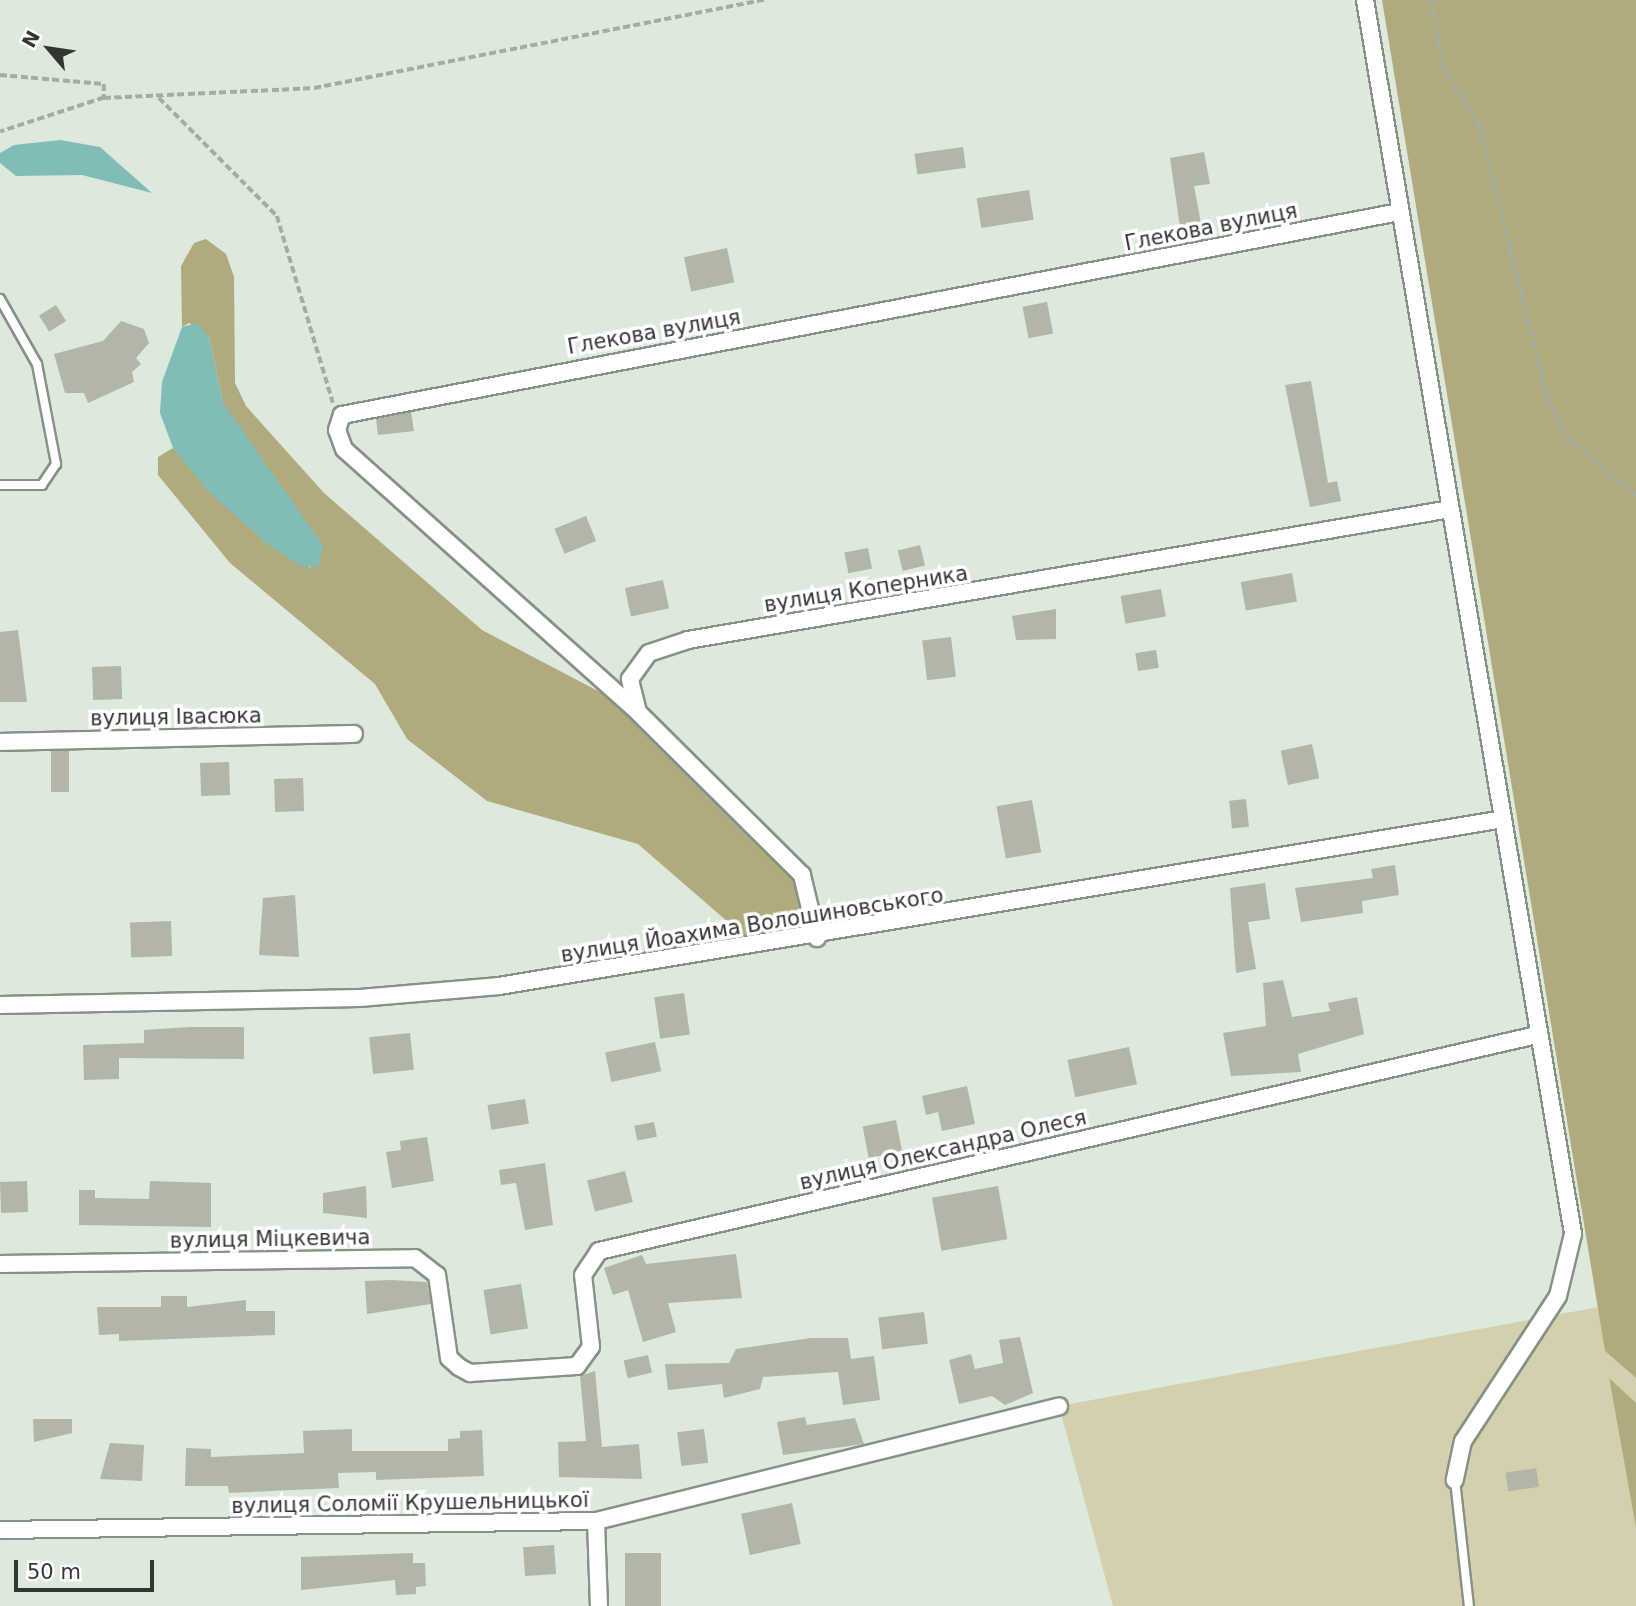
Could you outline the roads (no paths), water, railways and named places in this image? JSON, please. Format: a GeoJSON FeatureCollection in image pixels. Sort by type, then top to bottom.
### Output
{"type":"FeatureCollection","features":[{"type":"Feature","properties":{"kind":"street"},"geometry":{"type":"LineString","coordinates":[[1365,0],[1503,819],[1573,1254],[1559,1296],[1463,1441],[1455,1480]]}},
{"type":"Feature","properties":{"kind":"street","name":"Глекова вулиця"},"geometry":{"type":"LineString","coordinates":[[638,712],[344,449],[338,422],[351,409],[1399,212]]}},
{"type":"Feature","properties":{"kind":"street","name":"вулиця Коперника"},"geometry":{"type":"LineString","coordinates":[[638,712],[629,686],[635,665],[667,644],[1450,509]]}},
{"type":"Feature","properties":{"kind":"street"},"geometry":{"type":"LineString","coordinates":[[638,712],[802,875],[817,938]]}},
{"type":"Feature","properties":{"kind":"street","name":"вулиця Івасюка"},"geometry":{"type":"LineString","coordinates":[[0,742],[354,734]]}},
{"type":"Feature","properties":{"kind":"street","name":"вулиця Йоахима Волошиновського"},"geometry":{"type":"LineString","coordinates":[[0,1005],[427,994],[817,938],[1503,819]]}},
{"type":"Feature","properties":{"kind":"street","name":"вулиця Олександра Олеся"},"geometry":{"type":"LineString","coordinates":[[459,1367],[470,1373],[577,1366],[586,1359],[583,1275],[599,1251],[1537,1035]]}},
{"type":"Feature","properties":{"kind":"street","name":"вулиця Міцкевича"},"geometry":{"type":"LineString","coordinates":[[0,1264],[415,1258],[437,1275],[450,1357],[459,1367]]}},
{"type":"Feature","properties":{"kind":"street","name":"вулиця Соломії Крушельницької"},"geometry":{"type":"LineString","coordinates":[[0,1530],[596,1521],[1059,1406]]}},
{"type":"Feature","properties":{"kind":"street"},"geometry":{"type":"LineString","coordinates":[[596,1521],[599,1606]]}},
{"type":"Feature","properties":{"kind":"lane"},"geometry":{"type":"LineString","coordinates":[[0,299],[37,363],[56,464],[42,485],[0,485]]}},
{"type":"Feature","properties":{"kind":"lane"},"geometry":{"type":"LineString","coordinates":[[1455,1480],[1469,1606]]}},
{"type":"Feature","properties":{"kind":"water"},"geometry":{"type":"Polygon","coordinates":[[[60,140],[100,147],[152,193],[82,175],[16,176],[0,163],[0,153],[14,145],[60,140]]]}},
{"type":"Feature","properties":{"kind":"water"},"geometry":{"type":"Polygon","coordinates":[[[197,323],[209,336],[223,403],[323,545],[319,566],[302,567],[266,543],[207,490],[173,448],[160,413],[162,382],[182,327],[197,323]]]}}]}
